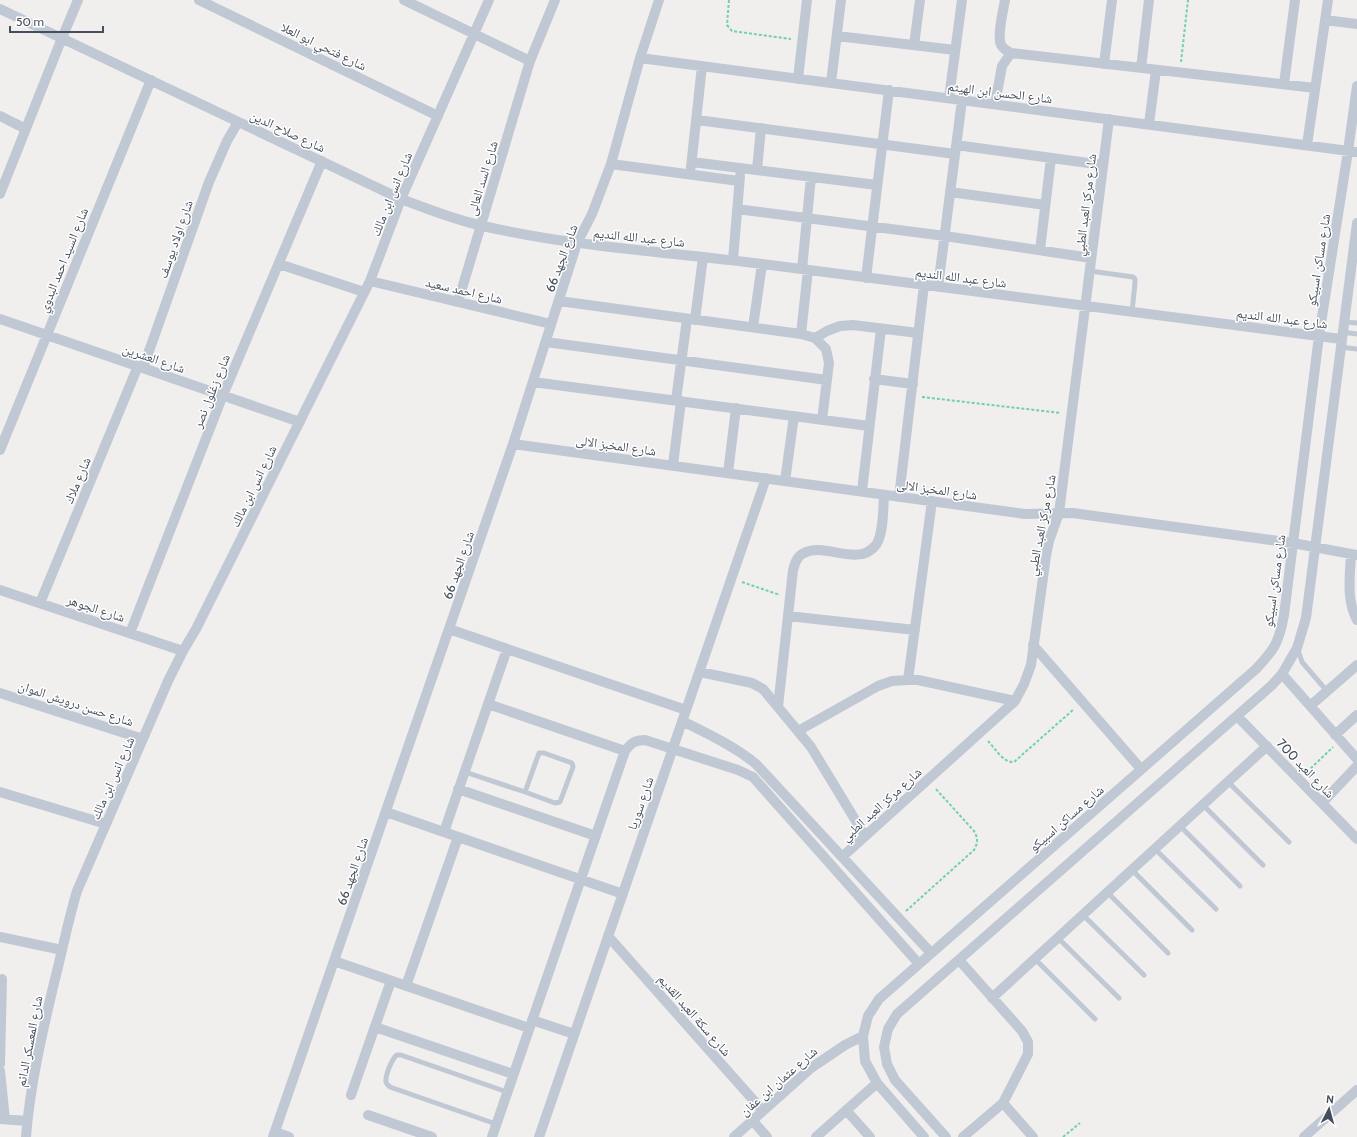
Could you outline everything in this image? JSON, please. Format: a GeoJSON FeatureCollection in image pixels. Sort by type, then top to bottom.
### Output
{"type":"FeatureCollection","features":[{"type":"Feature","properties":{"kind":"street"},"geometry":{"type":"LineString","coordinates":[[0,194],[78,0]]}},
{"type":"Feature","properties":{"kind":"street","name":"شارع فتحي ابو العلا"},"geometry":{"type":"LineString","coordinates":[[199,0],[438,116]]}},
{"type":"Feature","properties":{"kind":"street"},"geometry":{"type":"LineString","coordinates":[[404,0],[530,61]]}},
{"type":"Feature","properties":{"kind":"street","name":"شارع انس ابن مالك"},"geometry":{"type":"LineString","coordinates":[[62,950],[68,920],[77,891],[168,681],[196,629],[370,281],[401,199],[489,0]]}},
{"type":"Feature","properties":{"kind":"street","name":"شارع السد العالى"},"geometry":{"type":"LineString","coordinates":[[458,302],[530,61],[556,0]]}},
{"type":"Feature","properties":{"kind":"street","name":"شارع الجهد 66"},"geometry":{"type":"LineString","coordinates":[[274,1135],[513,444],[577,243],[592,214],[611,164],[640,58],[659,0]]}},
{"type":"Feature","properties":{"kind":"street"},"geometry":{"type":"LineString","coordinates":[[798,79],[807,0]]}},
{"type":"Feature","properties":{"kind":"street"},"geometry":{"type":"LineString","coordinates":[[831,83],[841,0]]}},
{"type":"Feature","properties":{"kind":"street"},"geometry":{"type":"LineString","coordinates":[[914,45],[920,0]]}},
{"type":"Feature","properties":{"kind":"street"},"geometry":{"type":"LineString","coordinates":[[949,98],[962,0]]}},
{"type":"Feature","properties":{"kind":"street"},"geometry":{"type":"LineString","coordinates":[[1005,0],[1000,44],[1005,50],[1011,53],[1315,88]]}},
{"type":"Feature","properties":{"kind":"street"},"geometry":{"type":"LineString","coordinates":[[1104,64],[1112,0]]}},
{"type":"Feature","properties":{"kind":"street"},"geometry":{"type":"LineString","coordinates":[[1141,68],[1149,0]]}},
{"type":"Feature","properties":{"kind":"street"},"geometry":{"type":"LineString","coordinates":[[1284,84],[1295,0]]}},
{"type":"Feature","properties":{"kind":"street"},"geometry":{"type":"LineString","coordinates":[[1307,145],[1328,0]]}},
{"type":"Feature","properties":{"kind":"street","name":"شارع صلاح الدين"},"geometry":{"type":"LineString","coordinates":[[0,9],[401,199],[441,214],[481,226],[577,243]]}},
{"type":"Feature","properties":{"kind":"street"},"geometry":{"type":"LineString","coordinates":[[1325,20],[1357,24]]}},
{"type":"Feature","properties":{"kind":"street"},"geometry":{"type":"LineString","coordinates":[[837,36],[955,50]]}},
{"type":"Feature","properties":{"kind":"street"},"geometry":{"type":"LineString","coordinates":[[995,104],[1002,66],[1011,53]]}},
{"type":"Feature","properties":{"kind":"street","name":"شارع الحسن ابن الهيثم"},"geometry":{"type":"LineString","coordinates":[[640,58],[1353,151]]}},
{"type":"Feature","properties":{"kind":"street"},"geometry":{"type":"LineString","coordinates":[[690,175],[702,66]]}},
{"type":"Feature","properties":{"kind":"street"},"geometry":{"type":"LineString","coordinates":[[1150,124],[1156,70]]}},
{"type":"Feature","properties":{"kind":"street","name":"شارع السيد احمد البدوي"},"geometry":{"type":"LineString","coordinates":[[0,450],[150,80]]}},
{"type":"Feature","properties":{"kind":"street","name":"شارع مساكن اسبيكو"},"geometry":{"type":"LineString","coordinates":[[924,1137],[877,1083],[865,1061],[863,1036],[868,1016],[879,999],[1256,669],[1270,654],[1280,636],[1319,336],[1353,151],[1357,86]]}},
{"type":"Feature","properties":{"kind":"street"},"geometry":{"type":"LineString","coordinates":[[866,278],[889,90]]}},
{"type":"Feature","properties":{"kind":"street"},"geometry":{"type":"LineString","coordinates":[[938,287],[962,100]]}},
{"type":"Feature","properties":{"kind":"street"},"geometry":{"type":"LineString","coordinates":[[0,116],[26,129]]}},
{"type":"Feature","properties":{"kind":"street","name":"شارع مركز العبد الطبي"},"geometry":{"type":"LineString","coordinates":[[842,857],[1015,701],[1024,684],[1030,665],[1046,556],[1059,513],[1109,119]]}},
{"type":"Feature","properties":{"kind":"street"},"geometry":{"type":"LineString","coordinates":[[697,120],[882,144],[1051,158],[1103,165]]}},
{"type":"Feature","properties":{"kind":"street","name":"شارع اولاد يوسف"},"geometry":{"type":"LineString","coordinates":[[141,367],[209,182],[227,141],[238,122]]}},
{"type":"Feature","properties":{"kind":"street"},"geometry":{"type":"LineString","coordinates":[[757,170],[761,128]]}},
{"type":"Feature","properties":{"kind":"street"},"geometry":{"type":"LineString","coordinates":[[1040,250],[1051,158]]}},
{"type":"Feature","properties":{"kind":"street","name":"شارع زغلول نصر"},"geometry":{"type":"LineString","coordinates":[[130,633],[223,396],[322,161]]}},
{"type":"Feature","properties":{"kind":"street"},"geometry":{"type":"LineString","coordinates":[[692,162],[877,185]]}},
{"type":"Feature","properties":{"kind":"street"},"geometry":{"type":"LineString","coordinates":[[611,164],[740,181]]}},
{"type":"Feature","properties":{"kind":"street"},"geometry":{"type":"LineString","coordinates":[[733,260],[741,168]]}},
{"type":"Feature","properties":{"kind":"street"},"geometry":{"type":"LineString","coordinates":[[801,334],[807,218],[811,177]]}},
{"type":"Feature","properties":{"kind":"street"},"geometry":{"type":"LineString","coordinates":[[950,192],[1045,205]]}},
{"type":"Feature","properties":{"kind":"street"},"geometry":{"type":"LineString","coordinates":[[737,209],[945,236],[1091,258]]}},
{"type":"Feature","properties":{"kind":"street"},"geometry":{"type":"LineString","coordinates":[[946,1137],[895,1080],[887,1064],[884,1047],[888,1029],[897,1014],[1271,686],[1282,674],[1297,648],[1306,618],[1342,335],[1352,292],[1357,223]]}},
{"type":"Feature","properties":{"kind":"street","name":"شارع عبد الله النديم"},"geometry":{"type":"LineString","coordinates":[[577,243],[733,260],[1319,336],[1342,335]]}},
{"type":"Feature","properties":{"kind":"street"},"geometry":{"type":"LineString","coordinates":[[673,465],[681,360],[704,257]]}},
{"type":"Feature","properties":{"kind":"street"},"geometry":{"type":"LineString","coordinates":[[279,264],[364,292]]}},
{"type":"Feature","properties":{"kind":"street"},"geometry":{"type":"LineString","coordinates":[[754,328],[762,264]]}},
{"type":"Feature","properties":{"kind":"street","name":"شارع احمد سعيد"},"geometry":{"type":"LineString","coordinates":[[370,281],[551,324]]}},
{"type":"Feature","properties":{"kind":"street"},"geometry":{"type":"LineString","coordinates":[[899,497],[924,285]]}},
{"type":"Feature","properties":{"kind":"street"},"geometry":{"type":"LineString","coordinates":[[559,301],[801,334],[815,338],[826,349],[829,363],[822,420]]}},
{"type":"Feature","properties":{"kind":"street","name":"شارع العشرين"},"geometry":{"type":"LineString","coordinates":[[0,319],[300,422]]}},
{"type":"Feature","properties":{"kind":"street"},"geometry":{"type":"LineString","coordinates":[[815,338],[840,326],[918,333]]}},
{"type":"Feature","properties":{"kind":"street"},"geometry":{"type":"LineString","coordinates":[[862,491],[880,329]]}},
{"type":"Feature","properties":{"kind":"street"},"geometry":{"type":"LineString","coordinates":[[546,342],[827,380]]}},
{"type":"Feature","properties":{"kind":"street","name":"شارع ملاك"},"geometry":{"type":"LineString","coordinates":[[40,603],[141,367]]}},
{"type":"Feature","properties":{"kind":"street"},"geometry":{"type":"LineString","coordinates":[[874,379],[913,384]]}},
{"type":"Feature","properties":{"kind":"street"},"geometry":{"type":"LineString","coordinates":[[533,382],[869,426]]}},
{"type":"Feature","properties":{"kind":"street"},"geometry":{"type":"LineString","coordinates":[[728,473],[736,408]]}},
{"type":"Feature","properties":{"kind":"street"},"geometry":{"type":"LineString","coordinates":[[785,481],[794,416]]}},
{"type":"Feature","properties":{"kind":"street","name":"شارع المخبز الالى"},"geometry":{"type":"LineString","coordinates":[[513,444],[1025,514],[1080,514],[1315,546],[1354,555]]}},
{"type":"Feature","properties":{"kind":"street","name":"شارع سوريا"},"geometry":{"type":"LineString","coordinates":[[539,1137],[766,478]]}},
{"type":"Feature","properties":{"kind":"street"},"geometry":{"type":"LineString","coordinates":[[778,706],[793,570],[796,560],[804,552],[815,550],[855,555],[867,553],[876,545],[880,534],[884,495]]}},
{"type":"Feature","properties":{"kind":"street"},"geometry":{"type":"LineString","coordinates":[[908,680],[932,501]]}},
{"type":"Feature","properties":{"kind":"street"},"geometry":{"type":"LineString","coordinates":[[1354,555],[1350,602],[1357,620]]}},
{"type":"Feature","properties":{"kind":"street","name":"شارع الجوهر"},"geometry":{"type":"LineString","coordinates":[[0,590],[183,651]]}},
{"type":"Feature","properties":{"kind":"street"},"geometry":{"type":"LineString","coordinates":[[788,616],[915,630]]}},
{"type":"Feature","properties":{"kind":"street"},"geometry":{"type":"LineString","coordinates":[[449,630],[686,710]]}},
{"type":"Feature","properties":{"kind":"street"},"geometry":{"type":"LineString","coordinates":[[1033,645],[1141,769]]}},
{"type":"Feature","properties":{"kind":"street"},"geometry":{"type":"LineString","coordinates":[[444,832],[507,649]]}},
{"type":"Feature","properties":{"kind":"street"},"geometry":{"type":"LineString","coordinates":[[1310,706],[1357,665]]}},
{"type":"Feature","properties":{"kind":"street"},"geometry":{"type":"LineString","coordinates":[[700,672],[758,685],[763,689],[811,747],[865,836]]}},
{"type":"Feature","properties":{"kind":"street"},"geometry":{"type":"LineString","coordinates":[[1282,674],[1357,759]]}},
{"type":"Feature","properties":{"kind":"street"},"geometry":{"type":"LineString","coordinates":[[798,731],[878,686],[892,681],[918,680],[1015,701]]}},
{"type":"Feature","properties":{"kind":"street","name":"شارع حسن درويش الموان"},"geometry":{"type":"LineString","coordinates":[[0,693],[144,738]]}},
{"type":"Feature","properties":{"kind":"street"},"geometry":{"type":"LineString","coordinates":[[488,704],[625,751]]}},
{"type":"Feature","properties":{"kind":"street","name":"شارع العبد 700"},"geometry":{"type":"LineString","coordinates":[[1237,716],[1357,839]]}},
{"type":"Feature","properties":{"kind":"street"},"geometry":{"type":"LineString","coordinates":[[1337,737],[1354,718]]}},
{"type":"Feature","properties":{"kind":"street"},"geometry":{"type":"LineString","coordinates":[[1354,718],[1357,730]]}},
{"type":"Feature","properties":{"kind":"street"},"geometry":{"type":"LineString","coordinates":[[682,721],[738,750],[756,764],[931,953]]}},
{"type":"Feature","properties":{"kind":"street"},"geometry":{"type":"LineString","coordinates":[[492,1137],[625,751],[630,744],[637,740],[645,740],[738,770],[753,777],[919,964]]}},
{"type":"Feature","properties":{"kind":"street"},"geometry":{"type":"LineString","coordinates":[[992,998],[1267,746]]}},
{"type":"Feature","properties":{"kind":"street"},"geometry":{"type":"LineString","coordinates":[[1322,803],[1357,766]]}},
{"type":"Feature","properties":{"kind":"street"},"geometry":{"type":"LineString","coordinates":[[458,789],[596,836]]}},
{"type":"Feature","properties":{"kind":"street"},"geometry":{"type":"LineString","coordinates":[[0,792],[106,824]]}},
{"type":"Feature","properties":{"kind":"street"},"geometry":{"type":"LineString","coordinates":[[386,812],[623,894]]}},
{"type":"Feature","properties":{"kind":"street"},"geometry":{"type":"LineString","coordinates":[[406,986],[458,837]]}},
{"type":"Feature","properties":{"kind":"street","name":"شارع سكة العبد القديم"},"geometry":{"type":"LineString","coordinates":[[608,936],[763,1111]]}},
{"type":"Feature","properties":{"kind":"street"},"geometry":{"type":"LineString","coordinates":[[0,937],[62,950]]}},
{"type":"Feature","properties":{"kind":"street","name":"شارع المعسكر الدائم"},"geometry":{"type":"LineString","coordinates":[[26,1137],[27,1122],[41,1041],[62,950]]}},
{"type":"Feature","properties":{"kind":"street"},"geometry":{"type":"LineString","coordinates":[[959,960],[1022,1031],[1028,1042],[1028,1054],[1003,1103],[964,1137]]}},
{"type":"Feature","properties":{"kind":"street"},"geometry":{"type":"LineString","coordinates":[[334,961],[406,986],[531,1024],[574,1034]]}},
{"type":"Feature","properties":{"kind":"street"},"geometry":{"type":"LineString","coordinates":[[0,1064],[2,979]]}},
{"type":"Feature","properties":{"kind":"street"},"geometry":{"type":"LineString","coordinates":[[352,1095],[391,981]]}},
{"type":"Feature","properties":{"kind":"street"},"geometry":{"type":"LineString","coordinates":[[375,1027],[513,1074]]}},
{"type":"Feature","properties":{"kind":"street","name":"شارع عثمان ابن عفان"},"geometry":{"type":"LineString","coordinates":[[734,1137],[811,1068],[833,1052],[863,1036]]}},
{"type":"Feature","properties":{"kind":"street"},"geometry":{"type":"LineString","coordinates":[[0,1071],[3,1119],[27,1122]]}},
{"type":"Feature","properties":{"kind":"street"},"geometry":{"type":"LineString","coordinates":[[816,1137],[877,1083]]}},
{"type":"Feature","properties":{"kind":"street"},"geometry":{"type":"LineString","coordinates":[[1304,1137],[1357,1090]]}},
{"type":"Feature","properties":{"kind":"street"},"geometry":{"type":"LineString","coordinates":[[1003,1103],[1033,1137]]}},
{"type":"Feature","properties":{"kind":"street"},"geometry":{"type":"LineString","coordinates":[[846,1110],[870,1137]]}},
{"type":"Feature","properties":{"kind":"street"},"geometry":{"type":"LineString","coordinates":[[368,1115],[432,1137]]}},
{"type":"Feature","properties":{"kind":"street"},"geometry":{"type":"LineString","coordinates":[[752,1120],[767,1137]]}},
{"type":"Feature","properties":{"kind":"street"},"geometry":{"type":"LineString","coordinates":[[274,1135],[289,1137]]}},
{"type":"Feature","properties":{"kind":"lane"},"geometry":{"type":"LineString","coordinates":[[1090,271],[1133,277],[1136,283],[1132,312]]}},
{"type":"Feature","properties":{"kind":"lane"},"geometry":{"type":"LineString","coordinates":[[1342,335],[1357,323]]}},
{"type":"Feature","properties":{"kind":"lane"},"geometry":{"type":"LineString","coordinates":[[1342,335],[1357,334]]}},
{"type":"Feature","properties":{"kind":"lane"},"geometry":{"type":"LineString","coordinates":[[1342,335],[1357,349]]}},
{"type":"Feature","properties":{"kind":"lane"},"geometry":{"type":"LineString","coordinates":[[1297,648],[1298,655],[1302,662],[1327,691]]}},
{"type":"Feature","properties":{"kind":"lane"},"geometry":{"type":"LineString","coordinates":[[464,772],[556,803],[560,802],[572,763],[544,753],[539,753],[525,792]]}},
{"type":"Feature","properties":{"kind":"lane"},"geometry":{"type":"LineString","coordinates":[[1228,782],[1289,842]]}},
{"type":"Feature","properties":{"kind":"lane"},"geometry":{"type":"LineString","coordinates":[[1203,805],[1263,865]]}},
{"type":"Feature","properties":{"kind":"lane"},"geometry":{"type":"LineString","coordinates":[[1180,826],[1240,886]]}},
{"type":"Feature","properties":{"kind":"lane"},"geometry":{"type":"LineString","coordinates":[[1155,849],[1216,909]]}},
{"type":"Feature","properties":{"kind":"lane"},"geometry":{"type":"LineString","coordinates":[[1132,870],[1192,930]]}},
{"type":"Feature","properties":{"kind":"lane"},"geometry":{"type":"LineString","coordinates":[[1108,892],[1168,952]]}},
{"type":"Feature","properties":{"kind":"lane"},"geometry":{"type":"LineString","coordinates":[[1083,915],[1144,975]]}},
{"type":"Feature","properties":{"kind":"lane"},"geometry":{"type":"LineString","coordinates":[[1058,938],[1119,998]]}},
{"type":"Feature","properties":{"kind":"lane"},"geometry":{"type":"LineString","coordinates":[[1035,959],[1095,1019]]}},
{"type":"Feature","properties":{"kind":"lane"},"geometry":{"type":"LineString","coordinates":[[496,1124],[390,1087],[387,1085],[386,1081],[392,1060],[397,1055],[401,1055],[507,1092]]}},
{"type":"Feature","properties":{"kind":"path"},"geometry":{"type":"LineString","coordinates":[[729,0],[727,25],[732,31],[802,41]]}},
{"type":"Feature","properties":{"kind":"path"},"geometry":{"type":"LineString","coordinates":[[1180,72],[1188,0]]}},
{"type":"Feature","properties":{"kind":"path"},"geometry":{"type":"LineString","coordinates":[[911,395],[1072,414]]}},
{"type":"Feature","properties":{"kind":"path"},"geometry":{"type":"LineString","coordinates":[[732,578],[790,599]]}},
{"type":"Feature","properties":{"kind":"path"},"geometry":{"type":"LineString","coordinates":[[980,732],[1005,760],[1014,762],[1082,702]]}},
{"type":"Feature","properties":{"kind":"path"},"geometry":{"type":"LineString","coordinates":[[1299,780],[1337,737]]}},
{"type":"Feature","properties":{"kind":"path"},"geometry":{"type":"LineString","coordinates":[[898,918],[974,850],[977,844],[977,837],[974,831],[927,780]]}},
{"type":"Feature","properties":{"kind":"path"},"geometry":{"type":"LineString","coordinates":[[1063,1137],[1080,1123]]}}]}
